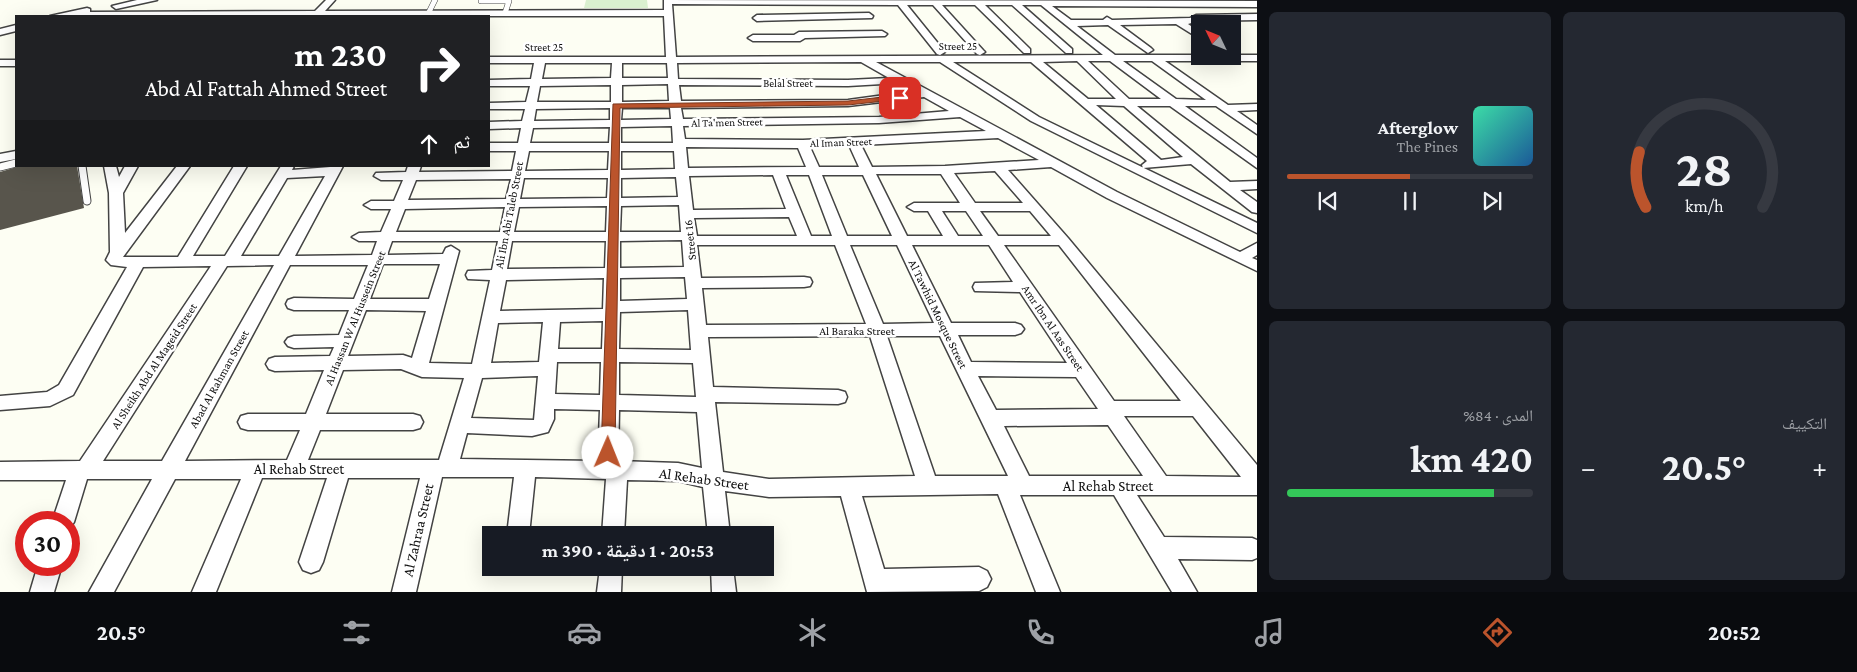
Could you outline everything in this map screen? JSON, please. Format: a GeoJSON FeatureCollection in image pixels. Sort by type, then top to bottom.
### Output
{"type":"FeatureCollection","features":[{"type":"Feature","properties":{"kind":"street"},"geometry":{"type":"LineString","coordinates":[[60,15],[148,0]]}},
{"type":"Feature","properties":{"kind":"street"},"geometry":{"type":"LineString","coordinates":[[316,15],[331,0]]}},
{"type":"Feature","properties":{"kind":"street"},"geometry":{"type":"LineString","coordinates":[[100,15],[316,15],[505,12],[813,1],[1071,2],[1085,4],[1237,2],[1257,4]]}},
{"type":"Feature","properties":{"kind":"street"},"geometry":{"type":"LineString","coordinates":[[65,14],[69,2]]}},
{"type":"Feature","properties":{"kind":"street"},"geometry":{"type":"LineString","coordinates":[[858,2],[889,43]]}},
{"type":"Feature","properties":{"kind":"street"},"geometry":{"type":"LineString","coordinates":[[900,2],[941,55],[1035,119],[1257,229]]}},
{"type":"Feature","properties":{"kind":"street"},"geometry":{"type":"LineString","coordinates":[[941,2],[980,52]]}},
{"type":"Feature","properties":{"kind":"street"},"geometry":{"type":"LineString","coordinates":[[1041,2],[1112,58],[1257,164]]}},
{"type":"Feature","properties":{"kind":"street"},"geometry":{"type":"LineString","coordinates":[[1148,2],[1191,30]]}},
{"type":"Feature","properties":{"kind":"street"},"geometry":{"type":"LineString","coordinates":[[1237,2],[1257,13]]}},
{"type":"Feature","properties":{"kind":"street"},"geometry":{"type":"LineString","coordinates":[[978,3],[1030,55],[1158,164]]}},
{"type":"Feature","properties":{"kind":"street"},"geometry":{"type":"LineString","coordinates":[[1014,3],[1192,160],[1255,205]]}},
{"type":"Feature","properties":{"kind":"street"},"geometry":{"type":"LineString","coordinates":[[123,14],[122,9],[133,4]]}},
{"type":"Feature","properties":{"kind":"street"},"geometry":{"type":"LineString","coordinates":[[1085,4],[1257,130]]}},
{"type":"Feature","properties":{"kind":"street","name":"Street 16"},"geometry":{"type":"LineString","coordinates":[[668,5],[669,58],[687,207],[718,526]]}},
{"type":"Feature","properties":{"kind":"street"},"geometry":{"type":"LineString","coordinates":[[757,18],[869,16]]}},
{"type":"Feature","properties":{"kind":"street"},"geometry":{"type":"LineString","coordinates":[[790,17],[808,53]]}},
{"type":"Feature","properties":{"kind":"street"},"geometry":{"type":"LineString","coordinates":[[1068,23],[1193,21],[1196,18],[1257,18]]}},
{"type":"Feature","properties":{"kind":"street"},"geometry":{"type":"LineString","coordinates":[[0,22],[15,21]]}},
{"type":"Feature","properties":{"kind":"street"},"geometry":{"type":"LineString","coordinates":[[0,32],[15,28]]}},
{"type":"Feature","properties":{"kind":"street"},"geometry":{"type":"LineString","coordinates":[[753,38],[800,37],[889,43]]}},
{"type":"Feature","properties":{"kind":"street","name":"Street 25"},"geometry":{"type":"LineString","coordinates":[[490,60],[669,58],[808,53],[889,43],[941,55],[1074,54],[1102,50],[1252,58]]}},
{"type":"Feature","properties":{"kind":"street"},"geometry":{"type":"LineString","coordinates":[[1241,50],[1257,50]]}},
{"type":"Feature","properties":{"kind":"street","name":"Street 25"},"geometry":{"type":"LineString","coordinates":[[1074,54],[1112,58],[1191,51]]}},
{"type":"Feature","properties":{"kind":"street","name":"Street 25"},"geometry":{"type":"LineString","coordinates":[[669,58],[864,59],[980,52],[1030,55]]}},
{"type":"Feature","properties":{"kind":"street"},"geometry":{"type":"LineString","coordinates":[[1252,58],[1257,64]]}},
{"type":"Feature","properties":{"kind":"street"},"geometry":{"type":"LineString","coordinates":[[613,526],[609,402],[617,59]]}},
{"type":"Feature","properties":{"kind":"street"},"geometry":{"type":"LineString","coordinates":[[864,59],[1112,195],[1257,266]]}},
{"type":"Feature","properties":{"kind":"street","name":"Ali Ibn Abi Taleb Street"},"geometry":{"type":"LineString","coordinates":[[460,425],[473,376],[480,371],[540,60]]}},
{"type":"Feature","properties":{"kind":"street"},"geometry":{"type":"LineString","coordinates":[[790,60],[828,143]]}},
{"type":"Feature","properties":{"kind":"street","name":"Belal Street"},"geometry":{"type":"LineString","coordinates":[[490,83],[673,81],[800,83],[902,80]]}},
{"type":"Feature","properties":{"kind":"street"},"geometry":{"type":"LineString","coordinates":[[490,106],[809,104],[887,100],[928,93]]}},
{"type":"Feature","properties":{"kind":"street"},"geometry":{"type":"LineString","coordinates":[[1085,102],[1173,102],[1257,107]]}},
{"type":"Feature","properties":{"kind":"street","name":"Al Ta'men Street"},"geometry":{"type":"LineString","coordinates":[[490,124],[888,120],[964,113]]}},
{"type":"Feature","properties":{"kind":"street","name":"Al Iman Street"},"geometry":{"type":"LineString","coordinates":[[490,147],[803,144],[1003,134]]}},
{"type":"Feature","properties":{"kind":"street","name":"Al Tawhid Mosque Street"},"geometry":{"type":"LineString","coordinates":[[853,142],[990,418],[1048,592]]}},
{"type":"Feature","properties":{"kind":"street"},"geometry":{"type":"LineString","coordinates":[[803,144],[877,331],[928,485]]}},
{"type":"Feature","properties":{"kind":"street"},"geometry":{"type":"LineString","coordinates":[[0,158],[15,155]]}},
{"type":"Feature","properties":{"kind":"street"},"geometry":{"type":"LineString","coordinates":[[1131,167],[1192,160]]}},
{"type":"Feature","properties":{"kind":"street"},"geometry":{"type":"LineString","coordinates":[[381,176],[413,171],[517,174],[868,172],[945,170],[1053,163]]}},
{"type":"Feature","properties":{"kind":"street"},"geometry":{"type":"LineString","coordinates":[[110,167],[116,193],[116,262],[448,259]]}},
{"type":"Feature","properties":{"kind":"street"},"geometry":{"type":"LineString","coordinates":[[116,193],[131,167]]}},
{"type":"Feature","properties":{"kind":"street"},"geometry":{"type":"LineString","coordinates":[[116,256],[183,167]]}},
{"type":"Feature","properties":{"kind":"street"},"geometry":{"type":"LineString","coordinates":[[182,262],[240,167]]}},
{"type":"Feature","properties":{"kind":"street"},"geometry":{"type":"LineString","coordinates":[[999,167],[1063,241],[1257,481]]}},
{"type":"Feature","properties":{"kind":"street"},"geometry":{"type":"LineString","coordinates":[[286,170],[336,169]]}},
{"type":"Feature","properties":{"kind":"street","name":"Abad Al Rahman Street"},"geometry":{"type":"LineString","coordinates":[[101,592],[336,169]]}},
{"type":"Feature","properties":{"kind":"street","name":"Al Sheikh Abd Al Mageid Street"},"geometry":{"type":"LineString","coordinates":[[67,511],[82,470],[226,261],[286,170]]}},
{"type":"Feature","properties":{"kind":"street","name":"Amr Ibn Al Aas Street"},"geometry":{"type":"LineString","coordinates":[[945,170],[1161,486]]}},
{"type":"Feature","properties":{"kind":"street","name":"Al Hassan W Al Hussein Street"},"geometry":{"type":"LineString","coordinates":[[294,469],[413,171]]}},
{"type":"Feature","properties":{"kind":"street"},"geometry":{"type":"LineString","coordinates":[[778,172],[806,241]]}},
{"type":"Feature","properties":{"kind":"street"},"geometry":{"type":"LineString","coordinates":[[1226,186],[1257,185]]}},
{"type":"Feature","properties":{"kind":"street"},"geometry":{"type":"LineString","coordinates":[[371,205],[614,202],[795,213]]}},
{"type":"Feature","properties":{"kind":"street"},"geometry":{"type":"LineString","coordinates":[[1212,207],[1255,205]]}},
{"type":"Feature","properties":{"kind":"street"},"geometry":{"type":"LineString","coordinates":[[914,207],[1034,207]]}},
{"type":"Feature","properties":{"kind":"street"},"geometry":{"type":"LineString","coordinates":[[933,207],[952,241]]}},
{"type":"Feature","properties":{"kind":"street"},"geometry":{"type":"LineString","coordinates":[[418,369],[454,237]]}},
{"type":"Feature","properties":{"kind":"street"},"geometry":{"type":"LineString","coordinates":[[359,238],[613,237],[806,241],[1063,241]]}},
{"type":"Feature","properties":{"kind":"street"},"geometry":{"type":"LineString","coordinates":[[1241,258],[1257,248]]}},
{"type":"Feature","properties":{"kind":"street"},"geometry":{"type":"LineString","coordinates":[[0,403],[50,400],[66,390],[137,263]]}},
{"type":"Feature","properties":{"kind":"street"},"geometry":{"type":"LineString","coordinates":[[474,275],[612,273],[804,282]]}},
{"type":"Feature","properties":{"kind":"street"},"geometry":{"type":"LineString","coordinates":[[981,287],[1025,287]]}},
{"type":"Feature","properties":{"kind":"street"},"geometry":{"type":"LineString","coordinates":[[294,304],[435,305]]}},
{"type":"Feature","properties":{"kind":"street"},"geometry":{"type":"LineString","coordinates":[[489,317],[552,316],[697,304]]}},
{"type":"Feature","properties":{"kind":"street"},"geometry":{"type":"LineString","coordinates":[[460,425],[537,428],[543,422],[552,316]]}},
{"type":"Feature","properties":{"kind":"street","name":"Al Baraka Street"},"geometry":{"type":"LineString","coordinates":[[700,331],[1015,329]]}},
{"type":"Feature","properties":{"kind":"street"},"geometry":{"type":"LineString","coordinates":[[294,342],[345,341]]}},
{"type":"Feature","properties":{"kind":"street"},"geometry":{"type":"LineString","coordinates":[[275,364],[403,362],[418,369],[480,371],[610,355],[702,357]]}},
{"type":"Feature","properties":{"kind":"street"},"geometry":{"type":"LineString","coordinates":[[965,369],[1082,370]]}},
{"type":"Feature","properties":{"kind":"street"},"geometry":{"type":"LineString","coordinates":[[545,401],[609,402],[838,397]]}},
{"type":"Feature","properties":{"kind":"street"},"geometry":{"type":"LineString","coordinates":[[990,418],[1198,408]]}},
{"type":"Feature","properties":{"kind":"street"},"geometry":{"type":"LineString","coordinates":[[248,422],[413,422]]}},
{"type":"Feature","properties":{"kind":"street","name":"Al Zahraa Street"},"geometry":{"type":"LineString","coordinates":[[404,592],[440,469],[460,425]]}},
{"type":"Feature","properties":{"kind":"street"},"geometry":{"type":"LineString","coordinates":[[519,526],[525,468]]}},
{"type":"Feature","properties":{"kind":"street","name":"Al Rehab Street"},"geometry":{"type":"LineString","coordinates":[[0,471],[525,468],[678,472],[714,480],[769,488],[928,485],[1257,486]]}},
{"type":"Feature","properties":{"kind":"street"},"geometry":{"type":"LineString","coordinates":[[312,562],[340,469]]}},
{"type":"Feature","properties":{"kind":"street"},"geometry":{"type":"LineString","coordinates":[[204,592],[255,470]]}},
{"type":"Feature","properties":{"kind":"street"},"geometry":{"type":"LineString","coordinates":[[1120,486],[1184,592]]}},
{"type":"Feature","properties":{"kind":"street"},"geometry":{"type":"LineString","coordinates":[[849,487],[877,586],[979,579]]}},
{"type":"Feature","properties":{"kind":"street"},"geometry":{"type":"LineString","coordinates":[[1158,548],[1252,549]]}},
{"type":"Feature","properties":{"kind":"street"},"geometry":{"type":"LineString","coordinates":[[42,592],[47,576]]}},
{"type":"Feature","properties":{"kind":"street"},"geometry":{"type":"LineString","coordinates":[[609,592],[610,576]]}},
{"type":"Feature","properties":{"kind":"street"},"geometry":{"type":"LineString","coordinates":[[723,576],[724,592]]}},
{"type":"Feature","properties":{"kind":"lane"},"geometry":{"type":"LineString","coordinates":[[429,12],[435,0]]}},
{"type":"Feature","properties":{"kind":"lane"},"geometry":{"type":"LineString","coordinates":[[476,12],[481,0],[509,1],[505,12]]}},
{"type":"Feature","properties":{"kind":"lane"},"geometry":{"type":"LineString","coordinates":[[0,167],[15,163]]}},
{"type":"Feature","properties":{"kind":"lane"},"geometry":{"type":"LineString","coordinates":[[82,167],[87,201]]}},
{"type":"Feature","properties":{"kind":"green space"},"geometry":{"type":"Polygon","coordinates":[[[586,0],[647,0],[648,8],[584,8],[586,0]]]}},
{"type":"Feature","properties":{"kind":"building"},"geometry":{"type":"Polygon","coordinates":[[[17,167],[77,167],[84,208],[0,230],[0,172],[17,167]]]}},
{"type":"Feature","properties":{"kind":"route"},"geometry":{"type":"LineString","coordinates":[[608,453],[616,105],[848,103],[900,98]]}}]}
